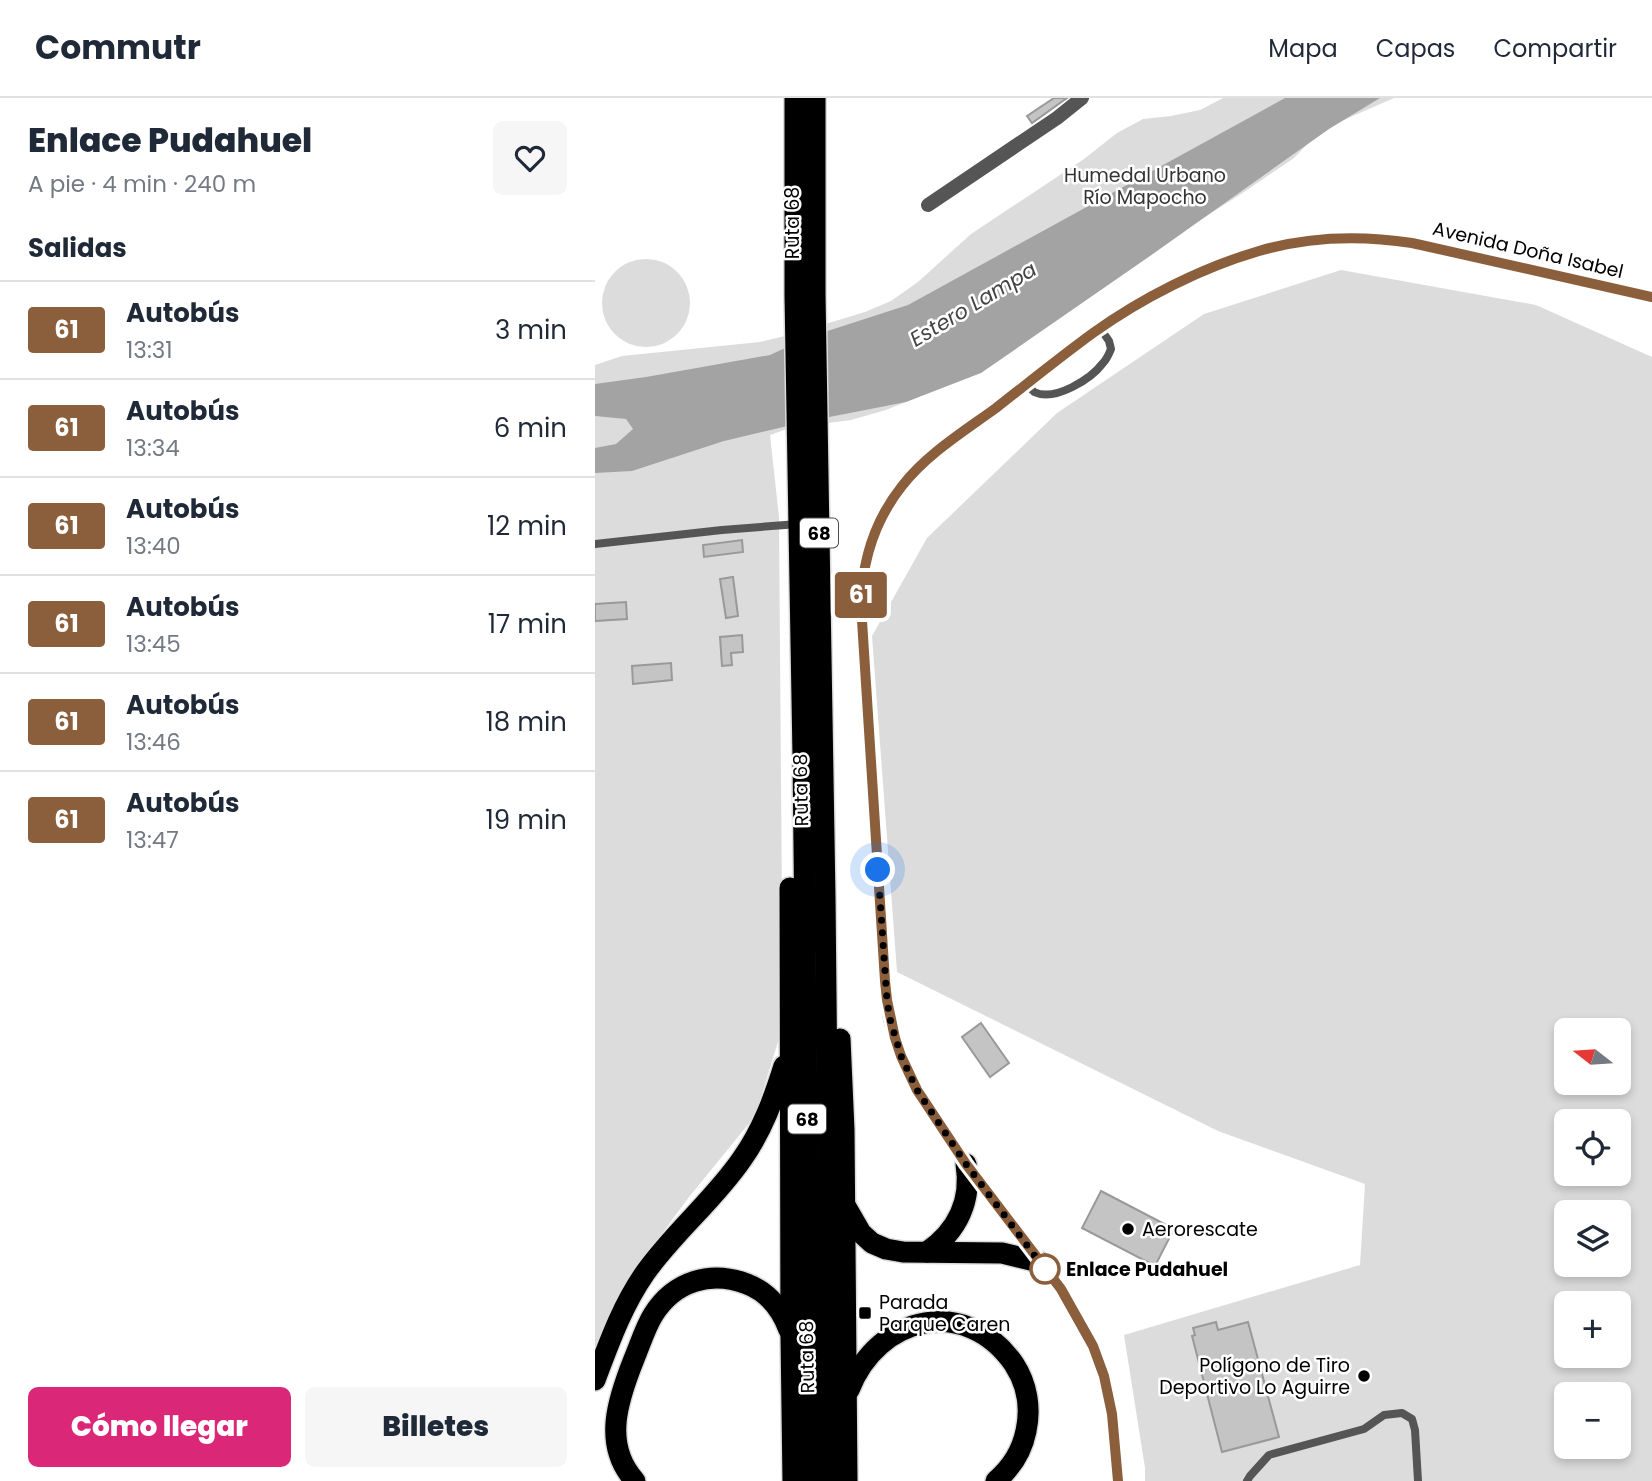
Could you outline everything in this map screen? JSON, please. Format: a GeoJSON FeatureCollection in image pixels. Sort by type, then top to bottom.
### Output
{"type":"FeatureCollection","features":[{"type":"Feature","properties":{"kind":"highway","name":"Ruta 68"},"geometry":{"type":"LineString","coordinates":[[795,98],[805,295],[807,433],[825,898],[831,1481]]}},
{"type":"Feature","properties":{"kind":"highway","name":"Ruta 68"},"geometry":{"type":"LineString","coordinates":[[805,295],[815,98]]}},
{"type":"Feature","properties":{"kind":"highway","name":"Ruta 68"},"geometry":{"type":"LineString","coordinates":[[807,433],[799,524],[811,1481]]}},
{"type":"Feature","properties":{"kind":"highway"},"geometry":{"type":"LineString","coordinates":[[793,1481],[790,881],[803,756]]}},
{"type":"Feature","properties":{"kind":"highway"},"geometry":{"type":"LineString","coordinates":[[825,898],[840,1033],[844,1130],[847,1481]]}},
{"type":"Feature","properties":{"kind":"highway"},"geometry":{"type":"LineString","coordinates":[[595,1380],[622,1313],[644,1275],[671,1240],[731,1173],[756,1137],[779,1084],[790,1044]]}},
{"type":"Feature","properties":{"kind":"highway"},"geometry":{"type":"LineString","coordinates":[[927,1252],[946,1237],[960,1217],[968,1186],[966,1164]]}},
{"type":"Feature","properties":{"kind":"highway"},"geometry":{"type":"LineString","coordinates":[[844,1202],[856,1227],[872,1243],[894,1251],[1002,1253],[1039,1262]]}},
{"type":"Feature","properties":{"kind":"highway"},"geometry":{"type":"LineString","coordinates":[[635,1481],[624,1467],[618,1451],[615,1434],[617,1409],[623,1386],[648,1325],[668,1297],[678,1289],[701,1279],[720,1277],[738,1280],[756,1287],[774,1303],[791,1336]]}},
{"type":"Feature","properties":{"kind":"highway"},"geometry":{"type":"LineString","coordinates":[[846,1398],[854,1377],[866,1358],[896,1332],[918,1324],[941,1322],[964,1326],[983,1334],[1001,1348],[1016,1367],[1028,1401],[1028,1425],[1021,1448],[1009,1468],[996,1481]]}},
{"type":"Feature","properties":{"kind":"street"},"geometry":{"type":"LineString","coordinates":[[928,205],[1057,118],[1082,98]]}},
{"type":"Feature","properties":{"kind":"street","name":"Avenida Doña Isabel"},"geometry":{"type":"LineString","coordinates":[[1118,1481],[1112,1414],[1104,1376],[1093,1346],[1061,1289],[966,1164],[917,1090],[901,1056],[890,1019],[881,926],[861,621],[861,589],[873,537],[901,487],[927,459],[1100,328],[1171,287],[1235,259],[1285,244],[1343,237],[1388,239],[1652,297]]}},
{"type":"Feature","properties":{"kind":"street"},"geometry":{"type":"LineString","coordinates":[[1106,1481],[1115,1448]]}},
{"type":"Feature","properties":{"kind":"lane"},"geometry":{"type":"LineString","coordinates":[[1026,385],[1034,392],[1051,394],[1062,392],[1085,379],[1105,362],[1111,349],[1100,328]]}},
{"type":"Feature","properties":{"kind":"lane"},"geometry":{"type":"LineString","coordinates":[[595,544],[799,524]]}},
{"type":"Feature","properties":{"kind":"lane"},"geometry":{"type":"LineString","coordinates":[[1247,1481],[1269,1455],[1364,1429],[1384,1415],[1402,1413],[1412,1419],[1415,1430],[1418,1481]]}},
{"type":"Feature","properties":{"kind":"green space"},"geometry":{"type":"Polygon","coordinates":[[[1223,98],[1394,98],[1321,130],[1294,158],[1238,196],[923,395],[851,420],[790,428],[770,435],[779,517],[781,1032],[755,1116],[689,1197],[624,1285],[595,1360],[595,365],[622,356],[760,342],[865,312],[891,301],[918,282],[971,234],[1084,159],[1117,133],[1143,119],[1200,110],[1223,98]]]}},
{"type":"Feature","properties":{"kind":"green space"},"geometry":{"type":"Polygon","coordinates":[[[646,259],[663,263],[677,272],[686,286],[690,303],[686,320],[677,334],[663,343],[646,347],[629,343],[615,334],[606,320],[602,303],[606,286],[615,272],[629,263],[646,259]]]}},
{"type":"Feature","properties":{"kind":"green space"},"geometry":{"type":"Polygon","coordinates":[[[1341,270],[1536,305],[1652,357],[1652,1481],[1145,1481],[1124,1335],[1360,1265],[1365,1184],[1218,1131],[897,972],[872,636],[927,538],[1057,413],[1204,314],[1341,270]]]}},
{"type":"Feature","properties":{"kind":"water","name":"Humedal Urbano Río Mapocho"},"geometry":{"type":"Polygon","coordinates":[[[1285,98],[1380,98],[1329,129],[981,373],[906,402],[724,441],[632,471],[595,473],[595,448],[616,444],[633,429],[626,419],[595,416],[595,384],[770,355],[809,337],[908,305],[1285,98]]]}},
{"type":"Feature","properties":{"kind":"building"},"geometry":{"type":"Polygon","coordinates":[[[1054,98],[1067,98],[1032,123],[1027,116],[1054,98]]]}},
{"type":"Feature","properties":{"kind":"building"},"geometry":{"type":"Polygon","coordinates":[[[742,540],[743,552],[704,557],[703,545],[742,540]]]}},
{"type":"Feature","properties":{"kind":"building"},"geometry":{"type":"Polygon","coordinates":[[[733,577],[738,616],[726,618],[720,579],[733,577]]]}},
{"type":"Feature","properties":{"kind":"building"},"geometry":{"type":"Polygon","coordinates":[[[626,602],[627,619],[595,621],[595,604],[626,602]]]}},
{"type":"Feature","properties":{"kind":"building"},"geometry":{"type":"Polygon","coordinates":[[[742,635],[743,652],[731,653],[732,665],[722,666],[720,637],[742,635]]]}},
{"type":"Feature","properties":{"kind":"building"},"geometry":{"type":"Polygon","coordinates":[[[671,663],[672,680],[633,684],[632,666],[671,663]]]}},
{"type":"Feature","properties":{"kind":"building"},"geometry":{"type":"Polygon","coordinates":[[[981,1023],[1009,1063],[990,1077],[962,1037],[981,1023]]]}},
{"type":"Feature","properties":{"kind":"building","name":"Aerorescate"},"geometry":{"type":"Polygon","coordinates":[[[1101,1191],[1174,1229],[1155,1266],[1082,1228],[1101,1191]]]}},
{"type":"Feature","properties":{"kind":"building"},"geometry":{"type":"Polygon","coordinates":[[[1216,1322],[1218,1330],[1248,1322],[1279,1437],[1222,1452],[1192,1336],[1195,1335],[1193,1328],[1216,1322]]]}},
{"type":"Feature","properties":{"kind":"bus line","name":"61"},"geometry":{"type":"LineString","coordinates":[[1118,1481],[1112,1414],[1104,1376],[1093,1346],[1061,1289],[966,1164],[917,1090],[901,1056],[890,1019],[885,981],[861,621],[863,573],[873,537],[901,487],[927,459],[1093,333],[1181,282],[1260,251],[1285,244],[1343,237],[1388,239],[1652,297]]}},
{"type":"Feature","properties":{"kind":"place","name":"Aerorescate"},"geometry":{"type":"Point","coordinates":[1128,1229]}},
{"type":"Feature","properties":{"kind":"place","name":"Enlace Pudahuel"},"geometry":{"type":"Point","coordinates":[1045,1269]}},
{"type":"Feature","properties":{"kind":"place","name":"Parada Parque Caren"},"geometry":{"type":"Point","coordinates":[865,1313]}},
{"type":"Feature","properties":{"kind":"place","name":"Polígono de Tiro Deportivo Lo Aguirre"},"geometry":{"type":"Point","coordinates":[1364,1376]}},
{"type":"Feature","properties":{"kind":"route"},"geometry":{"type":"LineString","coordinates":[[878,870],[887,1000],[895,1038],[908,1073],[966,1164],[1050,1276],[1045,1269]]}},
{"type":"Feature","properties":{"kind":"water label","name":"Estero Lampa"},"geometry":{"type":"Point","coordinates":[973,304]}}]}
